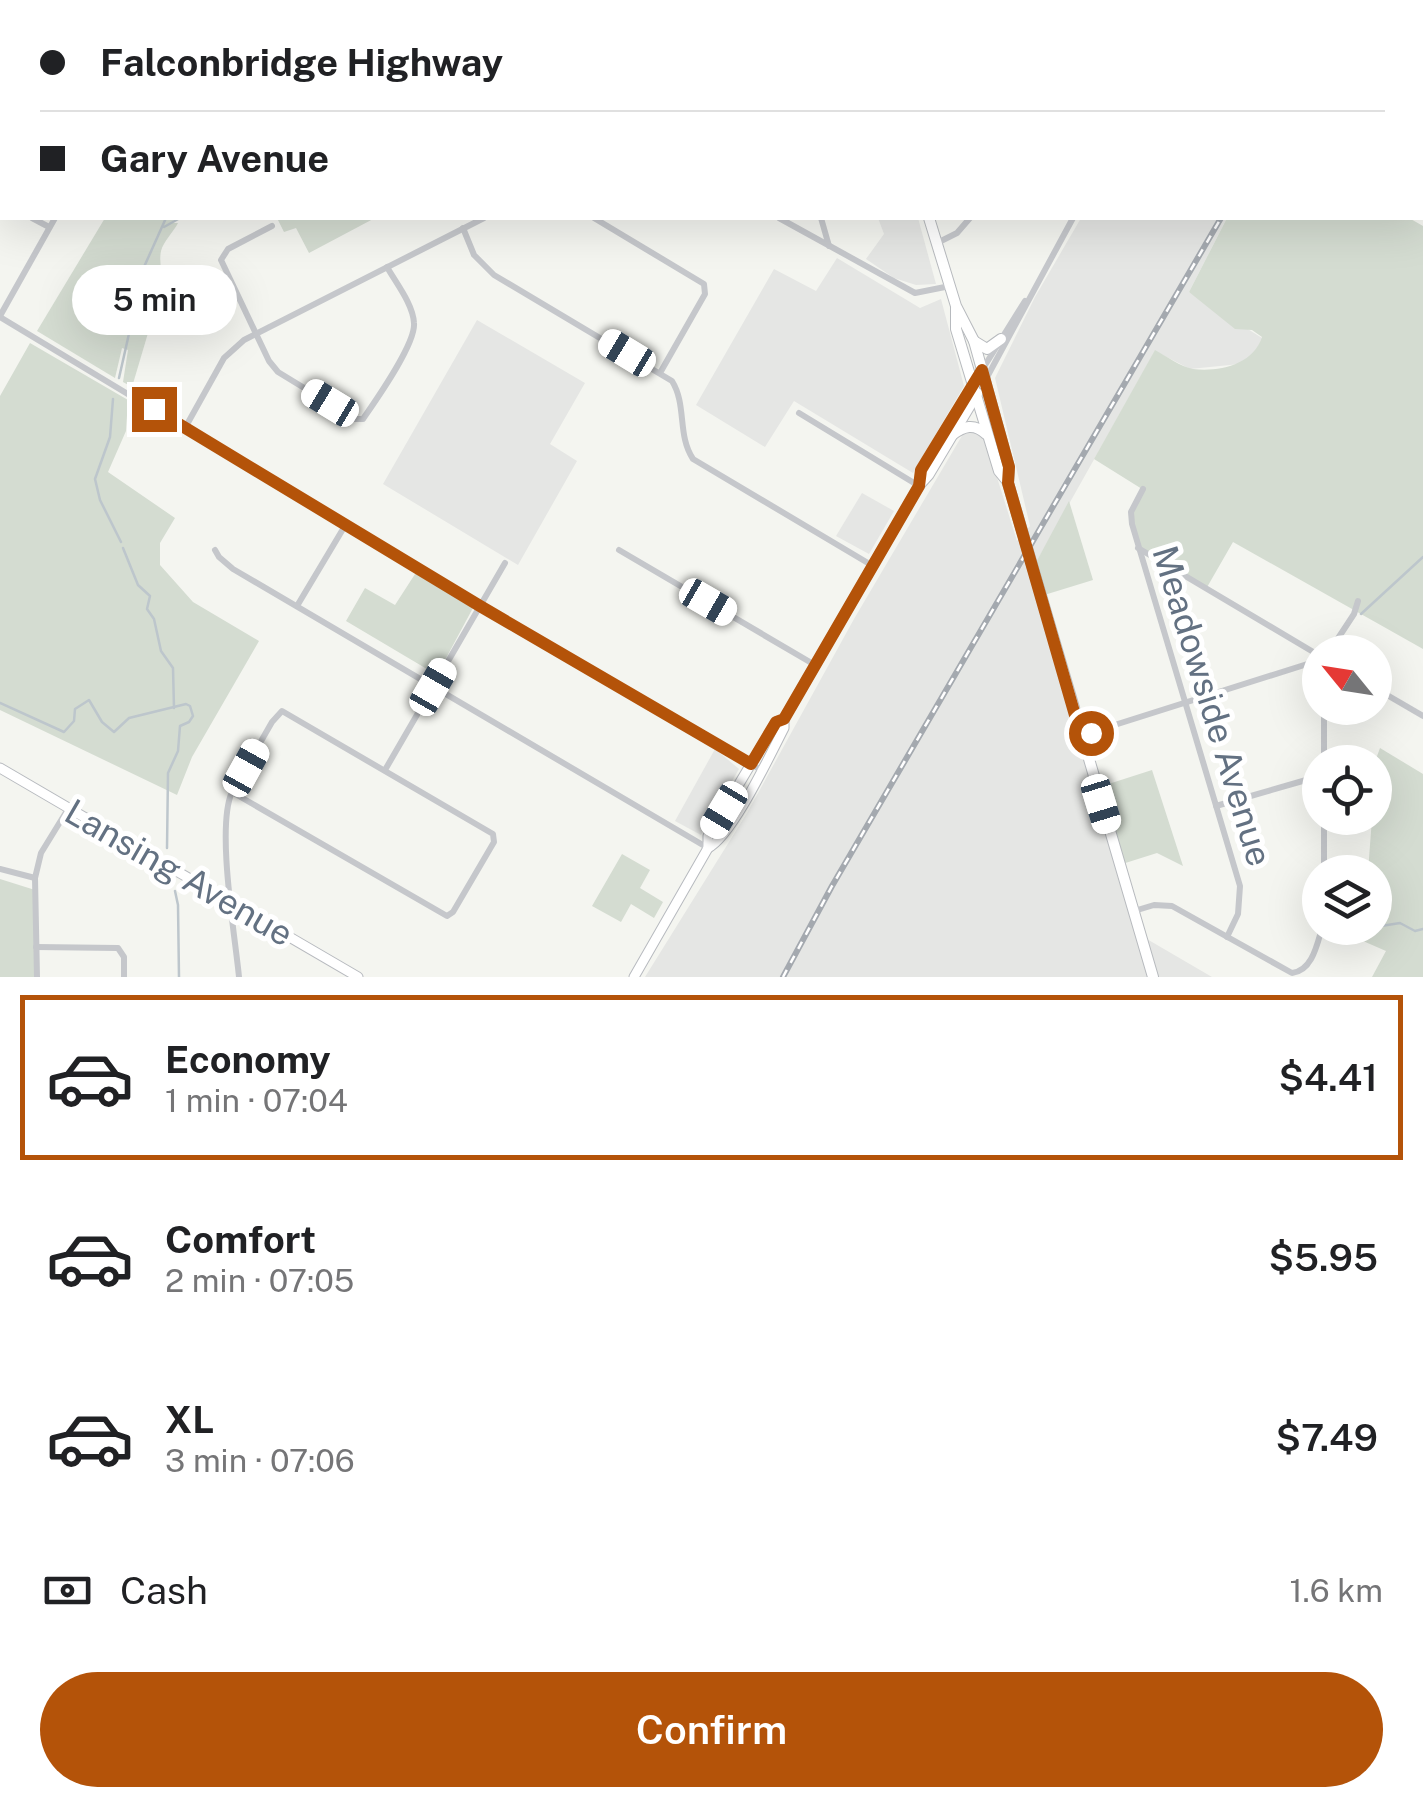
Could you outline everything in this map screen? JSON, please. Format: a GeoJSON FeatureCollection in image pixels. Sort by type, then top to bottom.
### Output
{"type":"FeatureCollection","features":[{"type":"Feature","properties":{"kind":"main road"},"geometry":{"type":"LineString","coordinates":[[931,220],[956,306],[974,341],[989,436],[999,471],[1008,483]]}},
{"type":"Feature","properties":{"kind":"main road"},"geometry":{"type":"LineString","coordinates":[[956,306],[956,330],[1009,467],[1008,483],[1153,977]]}},
{"type":"Feature","properties":{"kind":"main road"},"geometry":{"type":"LineString","coordinates":[[974,341],[990,348],[1001,339]]}},
{"type":"Feature","properties":{"kind":"main road"},"geometry":{"type":"LineString","coordinates":[[708,848],[719,842],[762,770],[784,728],[784,719],[919,486],[929,476],[979,383]]}},
{"type":"Feature","properties":{"kind":"main road"},"geometry":{"type":"LineString","coordinates":[[919,486],[921,470],[979,383]]}},
{"type":"Feature","properties":{"kind":"main road"},"geometry":{"type":"LineString","coordinates":[[952,435],[974,426],[989,436]]}},
{"type":"Feature","properties":{"kind":"main road"},"geometry":{"type":"LineString","coordinates":[[634,977],[708,848],[708,836],[776,722],[784,719]]}},
{"type":"Feature","properties":{"kind":"main road","name":"Lansing Avenue"},"geometry":{"type":"LineString","coordinates":[[0,768],[358,977]]}},
{"type":"Feature","properties":{"kind":"street"},"geometry":{"type":"LineString","coordinates":[[36,220],[49,227]]}},
{"type":"Feature","properties":{"kind":"street"},"geometry":{"type":"LineString","coordinates":[[54,220],[0,317],[480,606],[762,770]]}},
{"type":"Feature","properties":{"kind":"street"},"geometry":{"type":"LineString","coordinates":[[186,428],[224,358],[256,333],[480,220]]}},
{"type":"Feature","properties":{"kind":"street"},"geometry":{"type":"LineString","coordinates":[[597,220],[704,284],[705,294],[660,372]]}},
{"type":"Feature","properties":{"kind":"street"},"geometry":{"type":"LineString","coordinates":[[782,220],[915,293],[950,286]]}},
{"type":"Feature","properties":{"kind":"street"},"geometry":{"type":"LineString","coordinates":[[822,220],[830,248]]}},
{"type":"Feature","properties":{"kind":"street"},"geometry":{"type":"LineString","coordinates":[[937,243],[957,233],[968,220]]}},
{"type":"Feature","properties":{"kind":"street"},"geometry":{"type":"LineString","coordinates":[[979,383],[1072,220]]}},
{"type":"Feature","properties":{"kind":"street"},"geometry":{"type":"LineString","coordinates":[[272,226],[228,249],[222,260],[278,372],[356,419],[363,419],[413,334],[411,310],[387,266]]}},
{"type":"Feature","properties":{"kind":"street"},"geometry":{"type":"LineString","coordinates":[[464,228],[474,255],[494,275],[672,380],[678,391],[682,433],[693,460],[873,566]]}},
{"type":"Feature","properties":{"kind":"street"},"geometry":{"type":"LineString","coordinates":[[979,383],[1029,296]]}},
{"type":"Feature","properties":{"kind":"street"},"geometry":{"type":"LineString","coordinates":[[798,413],[919,486]]}},
{"type":"Feature","properties":{"kind":"street","name":"Meadowside Avenue"},"geometry":{"type":"LineString","coordinates":[[1143,490],[1130,518],[1240,894],[1238,914],[1226,937]]}},
{"type":"Feature","properties":{"kind":"street"},"geometry":{"type":"LineString","coordinates":[[297,606],[346,524]]}},
{"type":"Feature","properties":{"kind":"street"},"geometry":{"type":"LineString","coordinates":[[1138,548],[1302,647]]}},
{"type":"Feature","properties":{"kind":"street"},"geometry":{"type":"LineString","coordinates":[[215,550],[218,558],[233,569],[708,848]]}},
{"type":"Feature","properties":{"kind":"street"},"geometry":{"type":"LineString","coordinates":[[619,550],[815,665]]}},
{"type":"Feature","properties":{"kind":"street"},"geometry":{"type":"LineString","coordinates":[[386,770],[505,563]]}},
{"type":"Feature","properties":{"kind":"street"},"geometry":{"type":"LineString","coordinates":[[1340,635],[1358,601]]}},
{"type":"Feature","properties":{"kind":"street"},"geometry":{"type":"LineString","coordinates":[[1081,736],[1302,664]]}},
{"type":"Feature","properties":{"kind":"street"},"geometry":{"type":"LineString","coordinates":[[1392,698],[1423,716]]}},
{"type":"Feature","properties":{"kind":"street"},"geometry":{"type":"LineString","coordinates":[[232,792],[447,916],[454,912],[494,842],[493,834],[282,711],[272,722],[232,792],[228,801],[227,840],[239,977]]}},
{"type":"Feature","properties":{"kind":"street"},"geometry":{"type":"LineString","coordinates":[[1216,806],[1302,781]]}},
{"type":"Feature","properties":{"kind":"street"},"geometry":{"type":"LineString","coordinates":[[37,977],[36,878],[42,853],[68,809]]}},
{"type":"Feature","properties":{"kind":"street"},"geometry":{"type":"LineString","coordinates":[[0,868],[36,878]]}},
{"type":"Feature","properties":{"kind":"street"},"geometry":{"type":"LineString","coordinates":[[1134,911],[1169,905],[1296,973],[1308,965],[1316,945]]}},
{"type":"Feature","properties":{"kind":"street"},"geometry":{"type":"LineString","coordinates":[[36,947],[118,948],[124,957],[124,977]]}},
{"type":"Feature","properties":{"kind":"shaded area"},"geometry":{"type":"Polygon","coordinates":[[[104,220],[178,223],[161,251],[167,307],[151,323],[132,387],[123,382],[128,350],[122,348],[115,378],[37,331],[104,220]]]}},
{"type":"Feature","properties":{"kind":"shaded area"},"geometry":{"type":"Polygon","coordinates":[[[278,220],[371,220],[309,253],[296,228],[284,232],[278,220]]]}},
{"type":"Feature","properties":{"kind":"shaded area"},"geometry":{"type":"Polygon","coordinates":[[[879,220],[919,220],[936,284],[916,285],[894,278],[866,259],[884,234],[879,220]]]}},
{"type":"Feature","properties":{"kind":"shaded area"},"geometry":{"type":"Polygon","coordinates":[[[1080,220],[1226,220],[1189,292],[1262,338],[1255,353],[1240,364],[1190,369],[1155,351],[1033,568],[1140,935],[1212,977],[645,977],[747,813],[854,619],[963,434],[971,430],[984,436],[1017,541],[1030,526],[995,378],[1035,297],[1080,220]]]}},
{"type":"Feature","properties":{"kind":"shaded area"},"geometry":{"type":"Polygon","coordinates":[[[1226,220],[1412,220],[1423,226],[1423,649],[1233,542],[1206,589],[1137,548],[1130,518],[1142,489],[1094,459],[1155,350],[1193,369],[1224,368],[1251,354],[1262,337],[1252,330],[1235,329],[1189,292],[1226,220]]]}},
{"type":"Feature","properties":{"kind":"shaded area"},"geometry":{"type":"Polygon","coordinates":[[[837,258],[920,308],[941,299],[964,386],[913,473],[794,401],[765,447],[696,405],[774,269],[816,291],[837,258]]]}},
{"type":"Feature","properties":{"kind":"shaded area"},"geometry":{"type":"Polygon","coordinates":[[[477,320],[585,383],[550,444],[577,461],[518,565],[383,484],[477,320]]]}},
{"type":"Feature","properties":{"kind":"shaded area"},"geometry":{"type":"Polygon","coordinates":[[[30,343],[128,400],[126,431],[108,472],[175,518],[160,543],[160,565],[193,602],[259,641],[192,757],[177,795],[0,710],[0,396],[30,343]]]}},
{"type":"Feature","properties":{"kind":"shaded area"},"geometry":{"type":"Polygon","coordinates":[[[862,493],[894,511],[869,554],[836,536],[862,493]]]}},
{"type":"Feature","properties":{"kind":"shaded area"},"geometry":{"type":"Polygon","coordinates":[[[1069,501],[1093,580],[1041,596],[1033,568],[1069,501]]]}},
{"type":"Feature","properties":{"kind":"shaded area"},"geometry":{"type":"Polygon","coordinates":[[[417,571],[474,606],[437,675],[346,621],[365,588],[395,605],[417,571]]]}},
{"type":"Feature","properties":{"kind":"shaded area"},"geometry":{"type":"Polygon","coordinates":[[[715,749],[739,769],[701,835],[675,821],[715,749]]]}},
{"type":"Feature","properties":{"kind":"shaded area"},"geometry":{"type":"Polygon","coordinates":[[[1392,755],[1423,774],[1423,977],[1372,977],[1386,951],[1372,945],[1392,945],[1392,855],[1369,855],[1371,835],[1392,835],[1392,755]]]}},
{"type":"Feature","properties":{"kind":"shaded area"},"geometry":{"type":"Polygon","coordinates":[[[1152,770],[1183,866],[1157,853],[1119,865],[1096,788],[1152,770]]]}},
{"type":"Feature","properties":{"kind":"shaded area"},"geometry":{"type":"Polygon","coordinates":[[[622,854],[650,870],[640,888],[663,902],[654,918],[631,904],[621,922],[592,906],[622,854]]]}},
{"type":"Feature","properties":{"kind":"shaded area"},"geometry":{"type":"Polygon","coordinates":[[[0,879],[35,890],[37,977],[0,977],[0,879]]]}},
{"type":"Feature","properties":{"kind":"waterway"},"geometry":{"type":"LineString","coordinates":[[119,378],[133,316],[135,287],[165,220]]}},
{"type":"Feature","properties":{"kind":"waterway"},"geometry":{"type":"LineString","coordinates":[[164,227],[176,220]]}},
{"type":"Feature","properties":{"kind":"waterway"},"geometry":{"type":"LineString","coordinates":[[113,399],[110,437],[95,479],[100,500],[121,542]]}},
{"type":"Feature","properties":{"kind":"waterway"},"geometry":{"type":"LineString","coordinates":[[123,548],[138,585],[150,596],[147,609],[154,619],[161,651],[173,668],[174,708]]}},
{"type":"Feature","properties":{"kind":"waterway"},"geometry":{"type":"LineString","coordinates":[[1361,614],[1423,557]]}},
{"type":"Feature","properties":{"kind":"waterway"},"geometry":{"type":"LineString","coordinates":[[0,703],[64,732],[74,721],[75,709],[89,700],[102,722],[114,732],[129,718],[190,706],[193,716],[180,726],[178,751],[168,773],[167,848]]}},
{"type":"Feature","properties":{"kind":"waterway"},"geometry":{"type":"LineString","coordinates":[[175,891],[179,977]]}},
{"type":"Feature","properties":{"kind":"waterway"},"geometry":{"type":"LineString","coordinates":[[1392,924],[1400,923],[1415,931],[1423,929]]}},
{"type":"Feature","properties":{"kind":"railway"},"geometry":{"type":"LineString","coordinates":[[783,977],[832,886],[1220,220]]}},
{"type":"Feature","properties":{"kind":"route"},"geometry":{"type":"LineString","coordinates":[[154,409],[751,764],[776,722],[784,719],[919,486],[921,470],[982,370],[1009,467],[1008,483],[1081,736],[1091,733]]}}]}
